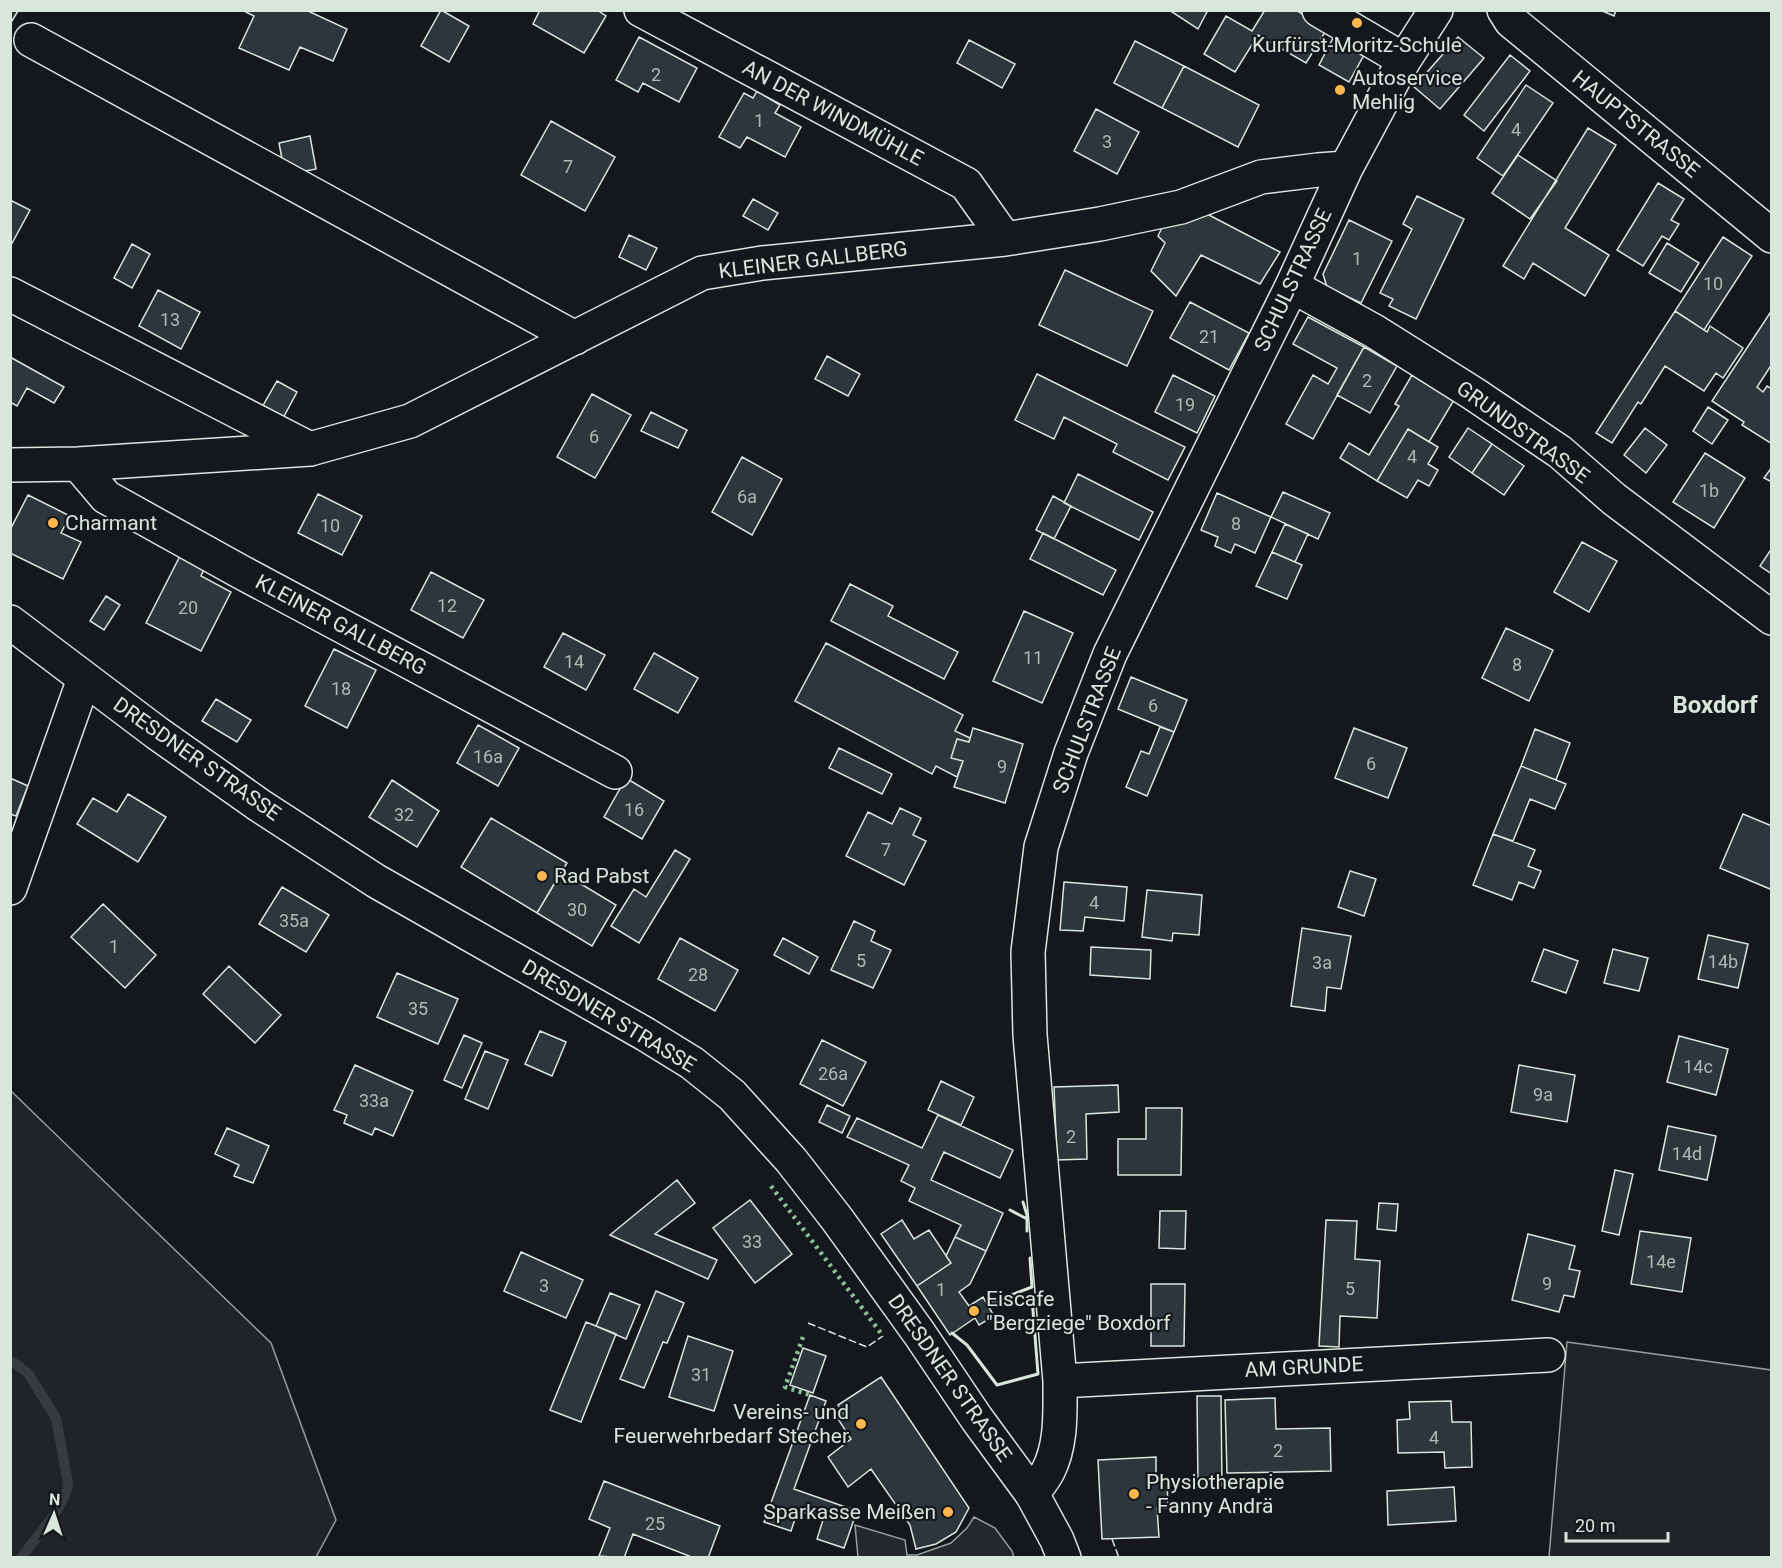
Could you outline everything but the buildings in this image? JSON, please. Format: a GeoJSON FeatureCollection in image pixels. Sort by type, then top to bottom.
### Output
{"type":"FeatureCollection","features":[{"type":"Feature","properties":{"kind":"street","name":"AN DER WINDMÜHLE"},"geometry":{"type":"LineString","coordinates":[[641,10],[966,184],[1005,239]]}},
{"type":"Feature","properties":{"kind":"street"},"geometry":{"type":"LineString","coordinates":[[1319,10],[1404,60]]}},
{"type":"Feature","properties":{"kind":"street","name":"SCHULSTRASSE"},"geometry":{"type":"LineString","coordinates":[[1032,1494],[1048,1471],[1055,1451],[1059,1422],[1060,1381],[1030,1035],[1028,952],[1041,847],[1071,753],[1110,654],[1292,286],[1346,168],[1404,60],[1436,10]]}},
{"type":"Feature","properties":{"kind":"street","name":"HAUPTSTRASSE"},"geometry":{"type":"LineString","coordinates":[[1504,10],[1511,21],[1772,236]]}},
{"type":"Feature","properties":{"kind":"street"},"geometry":{"type":"LineString","coordinates":[[32,40],[575,338]]}},
{"type":"Feature","properties":{"kind":"street","name":"KLEINER GALLBERG"},"geometry":{"type":"LineString","coordinates":[[10,465],[78,465],[310,449],[411,421],[702,273],[762,263],[1005,239],[1100,224],[1181,207],[1261,177],[1346,168]]}},
{"type":"Feature","properties":{"kind":"street","name":"GRUNDSTRASSE"},"geometry":{"type":"LineString","coordinates":[[1292,286],[1374,332],[1474,394],[1560,452],[1614,499],[1772,618]]}},
{"type":"Feature","properties":{"kind":"street"},"geometry":{"type":"LineString","coordinates":[[10,294],[310,449]]}},
{"type":"Feature","properties":{"kind":"street","name":"KLEINER GALLBERG"},"geometry":{"type":"LineString","coordinates":[[78,465],[106,497],[241,572],[615,772]]}},
{"type":"Feature","properties":{"kind":"street","name":"DRESDNER STRASSE"},"geometry":{"type":"LineString","coordinates":[[10,622],[84,679],[259,804],[376,881],[645,1034],[692,1063],[732,1095],[791,1160],[837,1219],[919,1333],[976,1419],[1032,1494],[1058,1540],[1064,1557]]}},
{"type":"Feature","properties":{"kind":"street"},"geometry":{"type":"LineString","coordinates":[[10,888],[84,679]]}},
{"type":"Feature","properties":{"kind":"street","name":"AM GRUNDE"},"geometry":{"type":"LineString","coordinates":[[1060,1381],[1548,1355]]}},
{"type":"Feature","properties":{"kind":"shaded area"},"geometry":{"type":"Polygon","coordinates":[[[11,1091],[271,1343],[336,1520],[316,1557],[11,1557],[11,1091]]]}},
{"type":"Feature","properties":{"kind":"shaded area"},"geometry":{"type":"Polygon","coordinates":[[[1567,1342],[1771,1370],[1771,1557],[1549,1557],[1567,1342]]]}},
{"type":"Feature","properties":{"kind":"shaded area"},"geometry":{"type":"Polygon","coordinates":[[[974,1517],[995,1528],[1014,1557],[858,1557],[855,1525],[905,1540],[907,1555],[917,1555],[951,1543],[967,1528],[974,1517]]]}},
{"type":"Feature","properties":{"kind":"waterway"},"geometry":{"type":"LineString","coordinates":[[10,1360],[28,1373],[56,1418],[68,1483],[56,1511],[21,1558]]}},
{"type":"Feature","properties":{"kind":"hedge"},"geometry":{"type":"LineString","coordinates":[[771,1186],[883,1336]]}},
{"type":"Feature","properties":{"kind":"hedge"},"geometry":{"type":"LineString","coordinates":[[803,1337],[785,1387],[810,1395]]}},
{"type":"Feature","properties":{"kind":"fence"},"geometry":{"type":"LineString","coordinates":[[808,1323],[867,1347],[883,1336]]}},
{"type":"Feature","properties":{"kind":"fence"},"geometry":{"type":"LineString","coordinates":[[1112,1539],[1119,1558]]}},
{"type":"Feature","properties":{"kind":"wall"},"geometry":{"type":"LineString","coordinates":[[1023,1202],[1027,1215],[1027,1231]]}},
{"type":"Feature","properties":{"kind":"wall"},"geometry":{"type":"LineString","coordinates":[[1010,1210],[1027,1219]]}},
{"type":"Feature","properties":{"kind":"wall"},"geometry":{"type":"LineString","coordinates":[[993,1302],[1032,1287],[1030,1258]]}},
{"type":"Feature","properties":{"kind":"wall"},"geometry":{"type":"LineString","coordinates":[[952,1333],[967,1345],[997,1385],[1038,1374],[1032,1298],[1023,1301]]}},
{"type":"Feature","properties":{"kind":"place","name":"Kurfürst-Moritz-Schule"},"geometry":{"type":"Point","coordinates":[1357,23]}},
{"type":"Feature","properties":{"kind":"place","name":"Autoservice Mehlig"},"geometry":{"type":"Point","coordinates":[1340,90]}},
{"type":"Feature","properties":{"kind":"place","name":"Charmant"},"geometry":{"type":"Point","coordinates":[53,523]}},
{"type":"Feature","properties":{"kind":"place","name":"Rad Pabst"},"geometry":{"type":"Point","coordinates":[542,876]}},
{"type":"Feature","properties":{"kind":"place","name":"Eiscafe \"Bergziege\" Boxdorf"},"geometry":{"type":"Point","coordinates":[974,1311]}},
{"type":"Feature","properties":{"kind":"place","name":"Vereins- und Feuerwehrbedarf Stecher"},"geometry":{"type":"Point","coordinates":[861,1424]}},
{"type":"Feature","properties":{"kind":"place","name":"Physiotherapie - Fanny Andrä"},"geometry":{"type":"Point","coordinates":[1134,1494]}},
{"type":"Feature","properties":{"kind":"place","name":"Sparkasse Meißen"},"geometry":{"type":"Point","coordinates":[948,1512]}},
{"type":"Feature","properties":{"kind":"district","name":"Boxdorf"},"geometry":{"type":"Point","coordinates":[1715,705]}}]}
